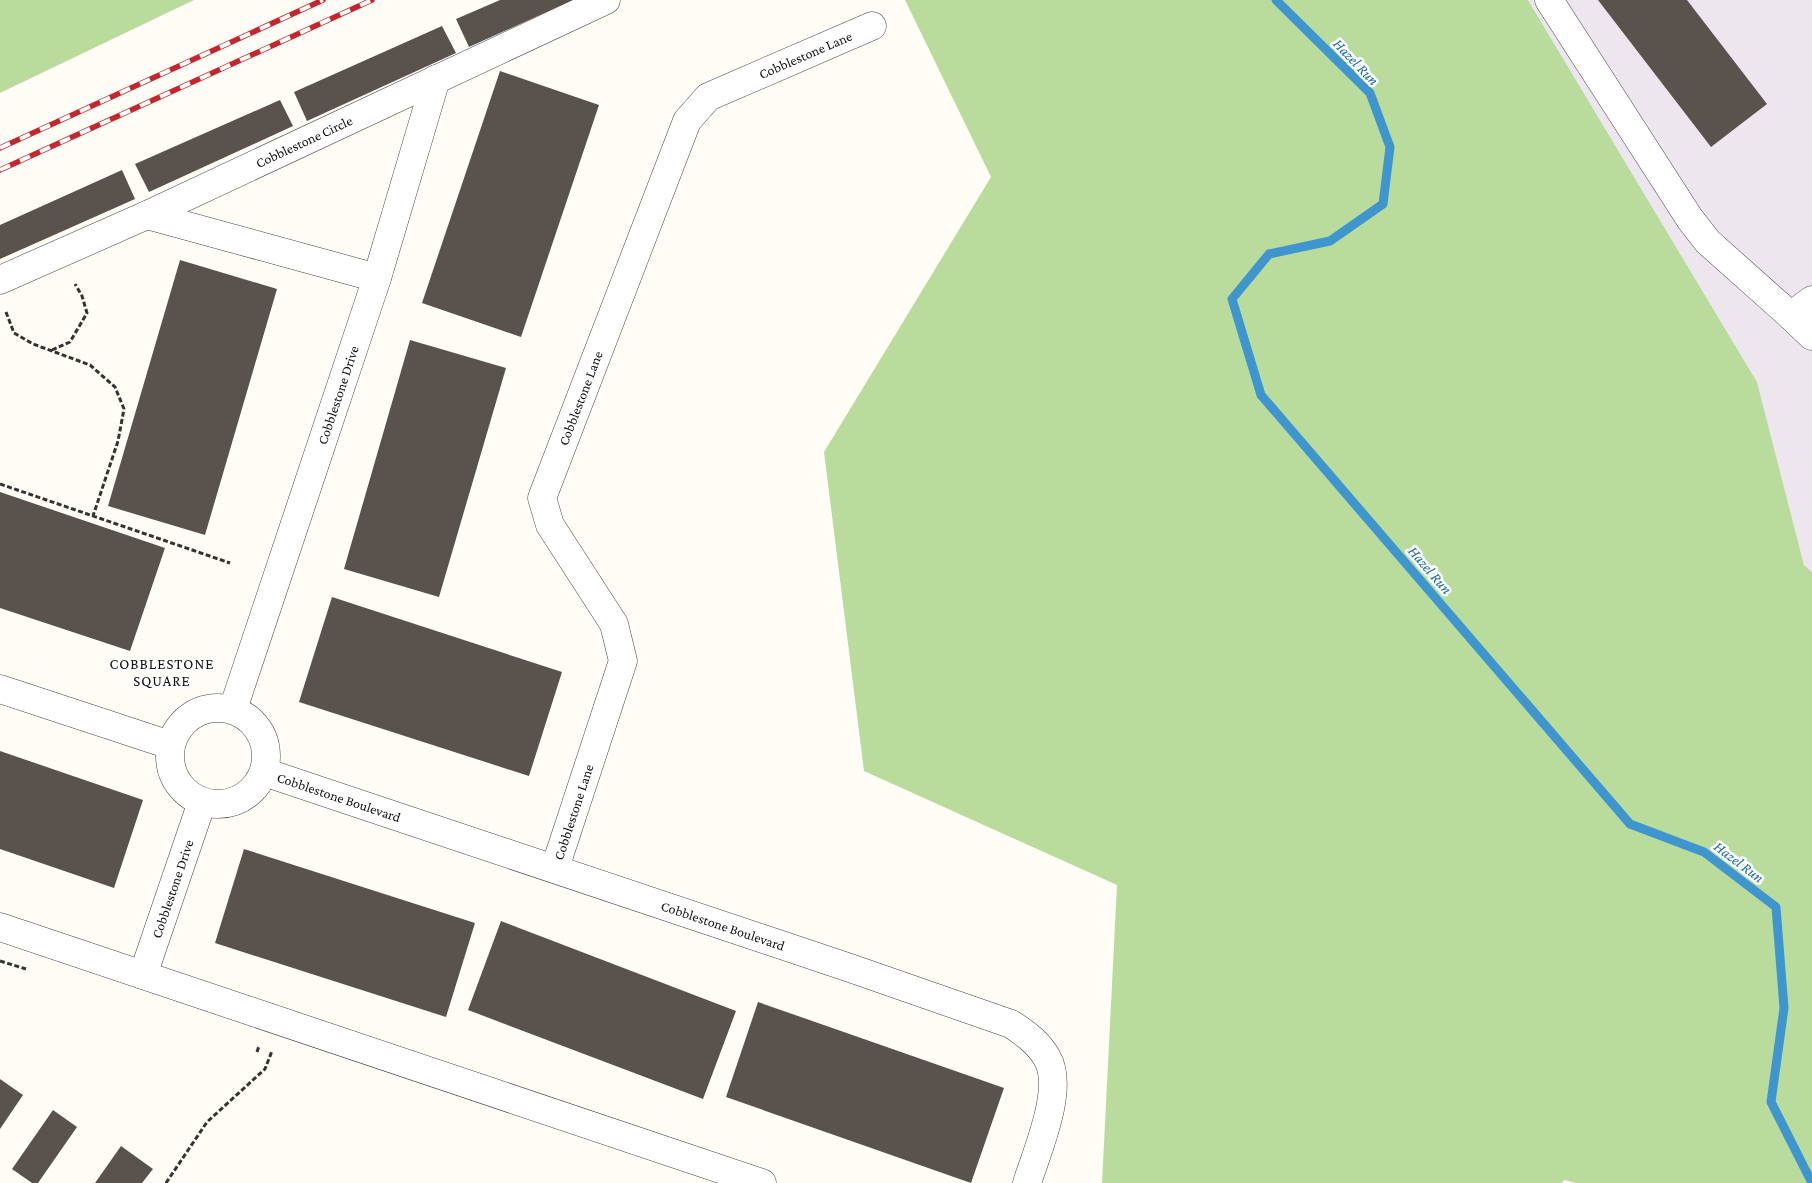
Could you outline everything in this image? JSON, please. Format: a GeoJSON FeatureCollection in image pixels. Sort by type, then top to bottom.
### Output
{"type":"FeatureCollection","features":[{"type":"Feature","properties":{"kind":"street","name":"Cobblestone Circle"},"geometry":{"type":"LineString","coordinates":[[0,280],[147,214],[606,0]]}},
{"type":"Feature","properties":{"kind":"street"},"geometry":{"type":"LineString","coordinates":[[1549,0],[1690,219],[1708,242],[1801,308],[1812,336]]}},
{"type":"Feature","properties":{"kind":"street","name":"Cobblestone Lane"},"geometry":{"type":"LineString","coordinates":[[555,868],[623,661],[614,624],[550,525],[542,498],[687,121],[708,97],[872,26]]}},
{"type":"Feature","properties":{"kind":"street","name":"Cobblestone Drive"},"geometry":{"type":"LineString","coordinates":[[233,709],[377,278],[436,78]]}},
{"type":"Feature","properties":{"kind":"street"},"geometry":{"type":"LineString","coordinates":[[147,214],[377,278]]}},
{"type":"Feature","properties":{"kind":"street"},"geometry":{"type":"LineString","coordinates":[[0,689],[170,745]]}},
{"type":"Feature","properties":{"kind":"street"},"geometry":{"type":"LineString","coordinates":[[217,707],[233,709],[246,716],[257,728],[264,741],[267,757],[264,772],[246,796],[232,802],[217,804],[202,802],[190,795],[172,773],[169,759],[170,745],[176,730],[187,718],[201,710],[217,707]]}},
{"type":"Feature","properties":{"kind":"street","name":"Cobblestone Boulevard"},"geometry":{"type":"LineString","coordinates":[[264,772],[555,868],[1011,1024],[1031,1038],[1048,1058],[1054,1078],[1053,1100],[1027,1183]]}},
{"type":"Feature","properties":{"kind":"street","name":"Cobblestone Drive"},"geometry":{"type":"LineString","coordinates":[[143,975],[202,802]]}},
{"type":"Feature","properties":{"kind":"street"},"geometry":{"type":"LineString","coordinates":[[0,927],[762,1183]]}},
{"type":"Feature","properties":{"kind":"path"},"geometry":{"type":"LineString","coordinates":[[51,350],[70,342],[87,313],[82,296],[75,284]]}},
{"type":"Feature","properties":{"kind":"path"},"geometry":{"type":"LineString","coordinates":[[6,312],[14,333],[33,344],[90,364],[116,387],[124,409],[118,441],[93,516]]}},
{"type":"Feature","properties":{"kind":"path"},"geometry":{"type":"LineString","coordinates":[[0,484],[230,563]]}},
{"type":"Feature","properties":{"kind":"path"},"geometry":{"type":"LineString","coordinates":[[257,1052],[259,1046]]}},
{"type":"Feature","properties":{"kind":"path"},"geometry":{"type":"LineString","coordinates":[[166,1183],[207,1122],[265,1069],[272,1051]]}},
{"type":"Feature","properties":{"kind":"shaded area"},"geometry":{"type":"Polygon","coordinates":[[[1528,0],[1812,0],[1812,572],[1804,565],[1757,382],[1528,0]]]}},
{"type":"Feature","properties":{"kind":"green space"},"geometry":{"type":"Polygon","coordinates":[[[0,0],[194,0],[0,93],[0,0]]]}},
{"type":"Feature","properties":{"kind":"green space"},"geometry":{"type":"Polygon","coordinates":[[[905,0],[1528,0],[1757,382],[1804,565],[1812,572],[1812,1183],[1576,1183],[1564,1180],[1562,1183],[1102,1183],[1117,885],[864,771],[824,452],[991,177],[905,0]]]}},
{"type":"Feature","properties":{"kind":"building"},"geometry":{"type":"Polygon","coordinates":[[[500,0],[573,0],[469,47],[456,19],[500,0]]]}},
{"type":"Feature","properties":{"kind":"building"},"geometry":{"type":"Polygon","coordinates":[[[1598,0],[1687,0],[1767,104],[1711,147],[1598,0]]]}},
{"type":"Feature","properties":{"kind":"building"},"geometry":{"type":"Polygon","coordinates":[[[442,26],[456,53],[307,121],[294,92],[442,26]]]}},
{"type":"Feature","properties":{"kind":"building"},"geometry":{"type":"Polygon","coordinates":[[[500,71],[599,105],[521,337],[422,303],[500,71]]]}},
{"type":"Feature","properties":{"kind":"building"},"geometry":{"type":"Polygon","coordinates":[[[280,100],[293,126],[149,192],[135,164],[280,100]]]}},
{"type":"Feature","properties":{"kind":"building"},"geometry":{"type":"Polygon","coordinates":[[[122,170],[135,199],[0,259],[0,225],[122,170]]]}},
{"type":"Feature","properties":{"kind":"building"},"geometry":{"type":"Polygon","coordinates":[[[180,260],[277,289],[205,535],[108,506],[180,260]]]}},
{"type":"Feature","properties":{"kind":"building"},"geometry":{"type":"Polygon","coordinates":[[[410,340],[506,368],[439,597],[344,569],[410,340]]]}},
{"type":"Feature","properties":{"kind":"building"},"geometry":{"type":"Polygon","coordinates":[[[0,492],[165,548],[130,651],[0,608],[0,492]]]}},
{"type":"Feature","properties":{"kind":"building"},"geometry":{"type":"Polygon","coordinates":[[[332,597],[562,672],[529,776],[299,702],[332,597]]]}},
{"type":"Feature","properties":{"kind":"building"},"geometry":{"type":"Polygon","coordinates":[[[0,751],[143,800],[114,888],[0,849],[0,751]]]}},
{"type":"Feature","properties":{"kind":"building"},"geometry":{"type":"Polygon","coordinates":[[[244,849],[475,923],[446,1017],[215,943],[244,849]]]}},
{"type":"Feature","properties":{"kind":"building"},"geometry":{"type":"Polygon","coordinates":[[[501,921],[736,1011],[703,1099],[468,1010],[501,921]]]}},
{"type":"Feature","properties":{"kind":"building"},"geometry":{"type":"Polygon","coordinates":[[[758,1002],[1004,1088],[971,1183],[726,1097],[758,1002]]]}},
{"type":"Feature","properties":{"kind":"building"},"geometry":{"type":"Polygon","coordinates":[[[0,1079],[23,1095],[0,1129],[0,1079]]]}},
{"type":"Feature","properties":{"kind":"building"},"geometry":{"type":"Polygon","coordinates":[[[53,1110],[77,1127],[38,1183],[32,1183],[12,1169],[53,1110]]]}},
{"type":"Feature","properties":{"kind":"building"},"geometry":{"type":"Polygon","coordinates":[[[121,1146],[153,1169],[142,1183],[95,1183],[121,1146]]]}},
{"type":"Feature","properties":{"kind":"waterway","name":"Hazel Run"},"geometry":{"type":"LineString","coordinates":[[1276,0],[1370,93],[1390,147],[1383,204],[1330,241],[1269,254],[1232,299],[1261,395],[1630,824],[1704,852],[1776,907],[1784,1008],[1771,1102],[1810,1179],[1812,1179]]}},
{"type":"Feature","properties":{"kind":"railway"},"geometry":{"type":"LineString","coordinates":[[0,148],[323,0]]}},
{"type":"Feature","properties":{"kind":"railway"},"geometry":{"type":"LineString","coordinates":[[0,170],[372,0]]}},
{"type":"Feature","properties":{"kind":"district","name":"COBBLESTONE SQUARE"},"geometry":{"type":"Point","coordinates":[162,672]}}]}
